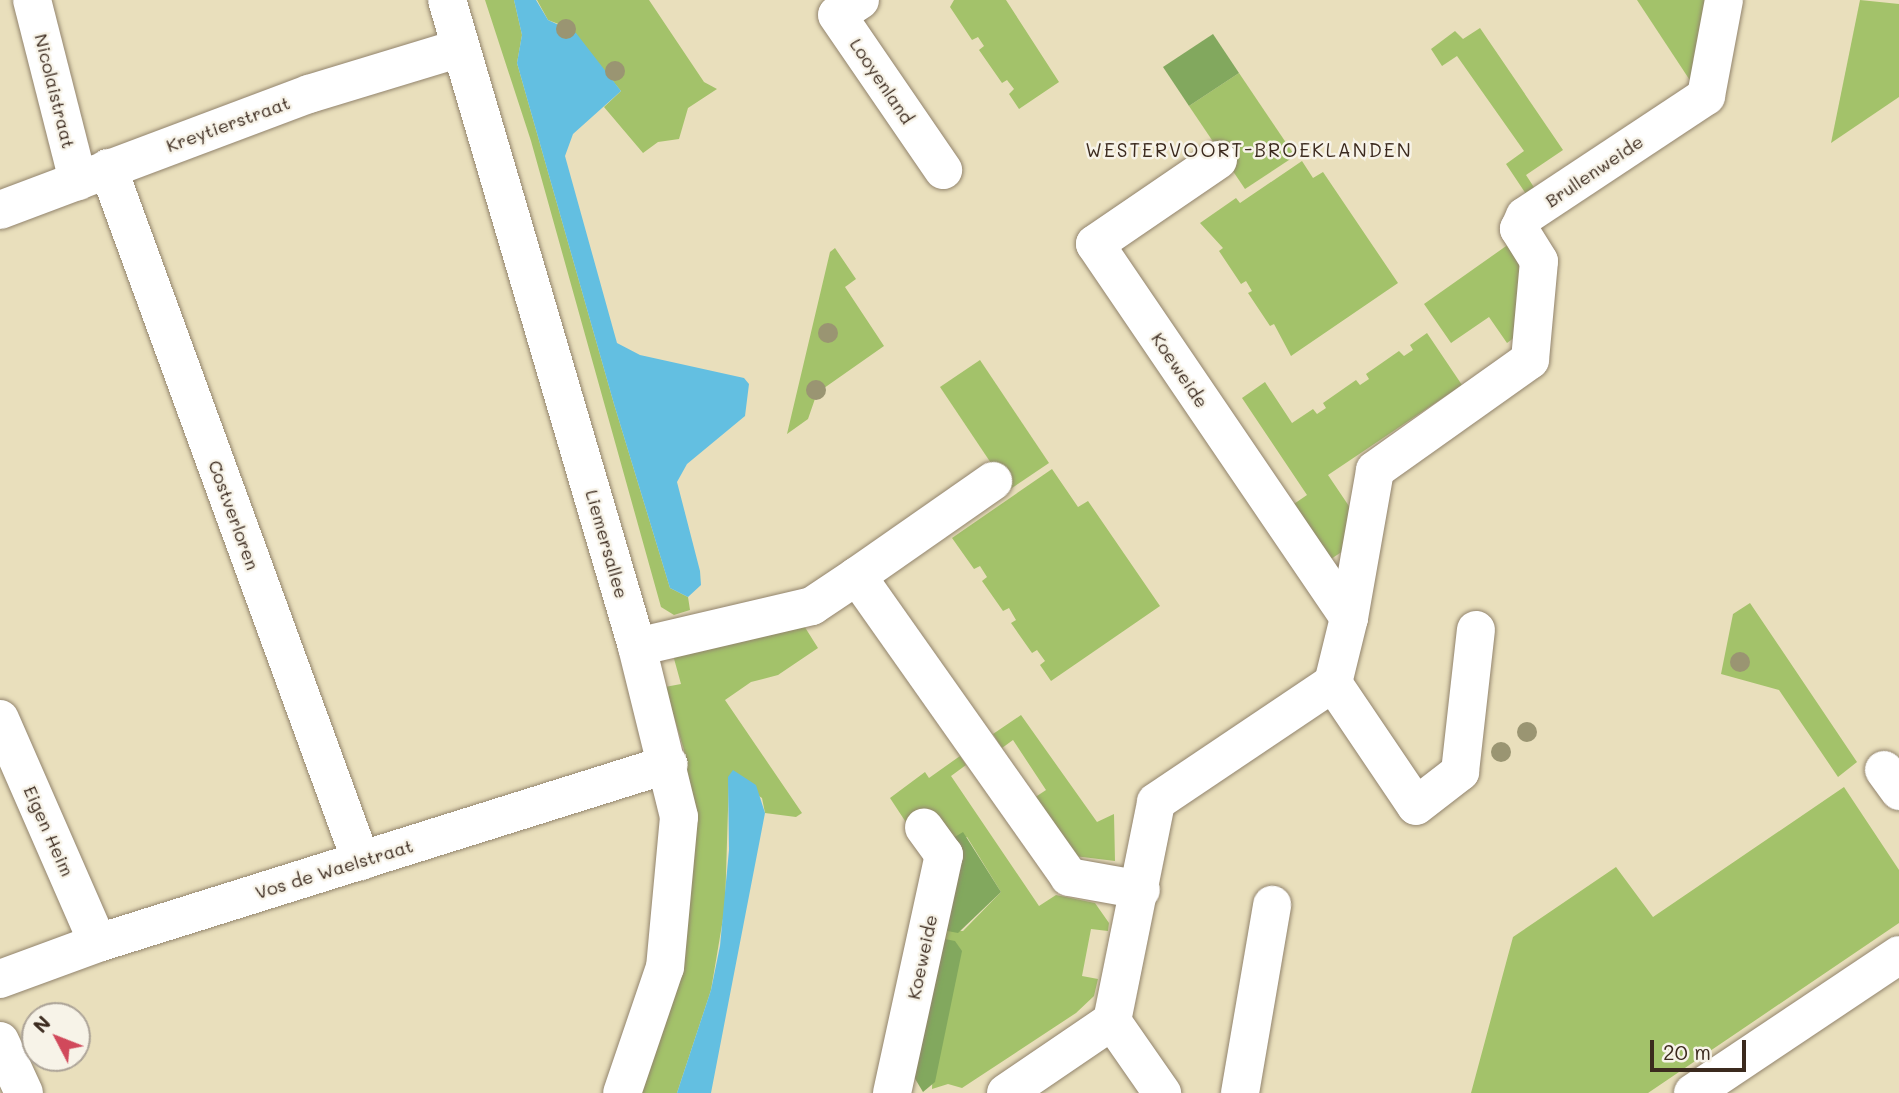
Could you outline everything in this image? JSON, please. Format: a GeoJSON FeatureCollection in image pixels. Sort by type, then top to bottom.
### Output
{"type":"FeatureCollection","features":[{"type":"Feature","properties":{"kind":"street","name":"Nicolaistraat"},"geometry":{"type":"LineString","coordinates":[[32,0],[93,175]]}},
{"type":"Feature","properties":{"kind":"street","name":"Liemersallee"},"geometry":{"type":"LineString","coordinates":[[447,0],[637,647],[669,764],[679,817],[673,913],[665,967],[622,1093]]}},
{"type":"Feature","properties":{"kind":"street","name":"Looyenland"},"geometry":{"type":"LineString","coordinates":[[860,0],[837,15],[943,170]]}},
{"type":"Feature","properties":{"kind":"street","name":"Brullenweide"},"geometry":{"type":"LineString","coordinates":[[1349,618],[1375,470],[1531,360],[1539,261],[1519,229],[1525,216],[1706,96],[1724,0]]}},
{"type":"Feature","properties":{"kind":"street","name":"Kreytierstraat"},"geometry":{"type":"LineString","coordinates":[[0,210],[309,94],[460,48]]}},
{"type":"Feature","properties":{"kind":"street","name":"Koeweide"},"geometry":{"type":"LineString","coordinates":[[1218,160],[1095,244],[1349,618]]}},
{"type":"Feature","properties":{"kind":"street","name":"Costverloren"},"geometry":{"type":"LineString","coordinates":[[93,175],[360,861]]}},
{"type":"Feature","properties":{"kind":"street"},"geometry":{"type":"LineString","coordinates":[[637,647],[812,606],[993,481]]}},
{"type":"Feature","properties":{"kind":"street"},"geometry":{"type":"LineString","coordinates":[[857,576],[1069,877],[1141,890]]}},
{"type":"Feature","properties":{"kind":"street"},"geometry":{"type":"LineString","coordinates":[[1006,1093],[1112,1021],[1141,890],[1156,802],[1332,683],[1349,618]]}},
{"type":"Feature","properties":{"kind":"street"},"geometry":{"type":"LineString","coordinates":[[1332,683],[1416,806],[1460,772],[1476,630]]}},
{"type":"Feature","properties":{"kind":"street","name":"Eigen Heim"},"geometry":{"type":"LineString","coordinates":[[0,719],[98,943]]}},
{"type":"Feature","properties":{"kind":"street","name":"Vos de Waelstraat"},"geometry":{"type":"LineString","coordinates":[[0,979],[98,943],[669,764]]}},
{"type":"Feature","properties":{"kind":"street","name":"Koeweide"},"geometry":{"type":"LineString","coordinates":[[892,1093],[944,855],[924,827]]}},
{"type":"Feature","properties":{"kind":"street"},"geometry":{"type":"LineString","coordinates":[[1240,1093],[1272,905]]}},
{"type":"Feature","properties":{"kind":"street"},"geometry":{"type":"LineString","coordinates":[[1693,1093],[1899,955]]}},
{"type":"Feature","properties":{"kind":"street"},"geometry":{"type":"LineString","coordinates":[[1112,1021],[1162,1093]]}},
{"type":"Feature","properties":{"kind":"street"},"geometry":{"type":"LineString","coordinates":[[0,1041],[24,1093]]}},
{"type":"Feature","properties":{"kind":"green space"},"geometry":{"type":"Polygon","coordinates":[[[485,0],[514,0],[522,35],[517,63],[614,404],[670,588],[688,597],[690,610],[674,615],[661,607],[531,141],[485,0]]]}},
{"type":"Feature","properties":{"kind":"green space"},"geometry":{"type":"Polygon","coordinates":[[[537,0],[649,0],[704,82],[717,89],[688,108],[679,139],[658,142],[643,153],[604,107],[621,91],[569,28],[548,20],[537,0]]]}},
{"type":"Feature","properties":{"kind":"green space"},"geometry":{"type":"Polygon","coordinates":[[[954,0],[1006,0],[1059,82],[1019,109],[1009,94],[1014,89],[1007,80],[1002,83],[979,50],[984,46],[978,37],[972,40],[950,7],[954,0]]]}},
{"type":"Feature","properties":{"kind":"green space"},"geometry":{"type":"Polygon","coordinates":[[[1637,0],[1713,0],[1695,88],[1637,0]]]}},
{"type":"Feature","properties":{"kind":"green space"},"geometry":{"type":"Polygon","coordinates":[[[1860,0],[1899,4],[1899,97],[1831,143],[1860,0]]]}},
{"type":"Feature","properties":{"kind":"green space"},"geometry":{"type":"Polygon","coordinates":[[[1480,28],[1563,150],[1526,175],[1539,195],[1526,194],[1506,164],[1524,151],[1457,56],[1442,66],[1431,49],[1455,31],[1463,39],[1480,28]]]}},
{"type":"Feature","properties":{"kind":"green space"},"geometry":{"type":"Polygon","coordinates":[[[1213,34],[1239,73],[1189,106],[1163,67],[1213,34]]]}},
{"type":"Feature","properties":{"kind":"green space"},"geometry":{"type":"Polygon","coordinates":[[[1239,73],[1295,156],[1245,189],[1189,106],[1239,73]]]}},
{"type":"Feature","properties":{"kind":"green space"},"geometry":{"type":"Polygon","coordinates":[[[1302,161],[1313,178],[1323,172],[1398,283],[1291,356],[1274,324],[1270,326],[1248,293],[1252,291],[1246,281],[1241,284],[1219,251],[1223,248],[1200,223],[1236,198],[1240,203],[1302,161]]]}},
{"type":"Feature","properties":{"kind":"green space"},"geometry":{"type":"Polygon","coordinates":[[[1509,244],[1525,267],[1518,335],[1507,343],[1489,317],[1451,343],[1424,304],[1509,244]]]}},
{"type":"Feature","properties":{"kind":"green space"},"geometry":{"type":"Polygon","coordinates":[[[835,248],[856,279],[845,287],[884,346],[817,393],[808,419],[787,434],[830,252],[835,248]]]}},
{"type":"Feature","properties":{"kind":"green space"},"geometry":{"type":"Polygon","coordinates":[[[1427,333],[1462,385],[1328,475],[1357,518],[1352,545],[1325,563],[1288,508],[1307,495],[1242,398],[1265,382],[1292,423],[1313,409],[1317,414],[1326,408],[1323,403],[1356,380],[1360,385],[1369,379],[1366,374],[1399,351],[1404,356],[1413,350],[1410,345],[1427,333]]]}},
{"type":"Feature","properties":{"kind":"green space"},"geometry":{"type":"Polygon","coordinates":[[[980,360],[1049,463],[1009,490],[940,387],[980,360]]]}},
{"type":"Feature","properties":{"kind":"green space"},"geometry":{"type":"Polygon","coordinates":[[[1052,469],[1078,507],[1088,501],[1160,606],[1051,681],[1040,665],[1045,661],[1037,650],[1032,653],[1011,623],[1016,620],[1009,608],[1003,611],[982,581],[987,577],[980,566],[974,569],[952,538],[1052,469]]]}},
{"type":"Feature","properties":{"kind":"green space"},"geometry":{"type":"Polygon","coordinates":[[[1750,603],[1857,762],[1838,777],[1779,690],[1721,674],[1733,614],[1750,603]]]}},
{"type":"Feature","properties":{"kind":"green space"},"geometry":{"type":"Polygon","coordinates":[[[801,621],[818,648],[778,675],[751,682],[725,700],[802,813],[796,817],[765,813],[762,798],[729,777],[725,907],[711,990],[677,1093],[637,1093],[690,793],[684,750],[665,687],[681,684],[673,655],[801,621]]]}},
{"type":"Feature","properties":{"kind":"green space"},"geometry":{"type":"Polygon","coordinates":[[[1021,715],[1097,822],[1114,814],[1115,861],[1074,856],[1034,798],[1046,790],[1013,740],[1002,748],[993,734],[1021,715]]]}},
{"type":"Feature","properties":{"kind":"green space"},"geometry":{"type":"Polygon","coordinates":[[[960,756],[966,765],[951,776],[1039,906],[1056,895],[1095,903],[1109,923],[1108,931],[1091,929],[1082,976],[1098,979],[1094,996],[1076,1013],[962,1088],[948,1084],[932,1089],[937,929],[963,931],[1001,892],[967,837],[950,840],[911,830],[890,798],[925,772],[929,778],[960,756]]]}},
{"type":"Feature","properties":{"kind":"green space"},"geometry":{"type":"Polygon","coordinates":[[[1844,787],[1899,870],[1899,923],[1648,1093],[1471,1093],[1513,937],[1616,867],[1653,917],[1844,787]]]}},
{"type":"Feature","properties":{"kind":"green space"},"geometry":{"type":"Polygon","coordinates":[[[963,832],[1001,892],[958,933],[937,929],[950,840],[963,832]]]}},
{"type":"Feature","properties":{"kind":"green space"},"geometry":{"type":"Polygon","coordinates":[[[935,937],[955,941],[962,951],[935,1082],[923,1092],[908,1067],[935,937]]]}},
{"type":"Feature","properties":{"kind":"water"},"geometry":{"type":"Polygon","coordinates":[[[514,0],[536,0],[548,20],[576,33],[621,91],[573,134],[565,156],[617,343],[640,355],[744,378],[749,384],[745,416],[687,464],[677,482],[700,571],[701,585],[688,597],[670,588],[614,404],[517,63],[522,35],[514,0]]]}},
{"type":"Feature","properties":{"kind":"water"},"geometry":{"type":"Polygon","coordinates":[[[733,770],[756,785],[765,813],[711,1093],[677,1093],[711,990],[720,946],[729,850],[728,777],[733,770]]]}},
{"type":"Feature","properties":{"kind":"district","name":"WESTERVOORT-BROEKLANDEN"},"geometry":{"type":"Point","coordinates":[1249,150]}}]}
